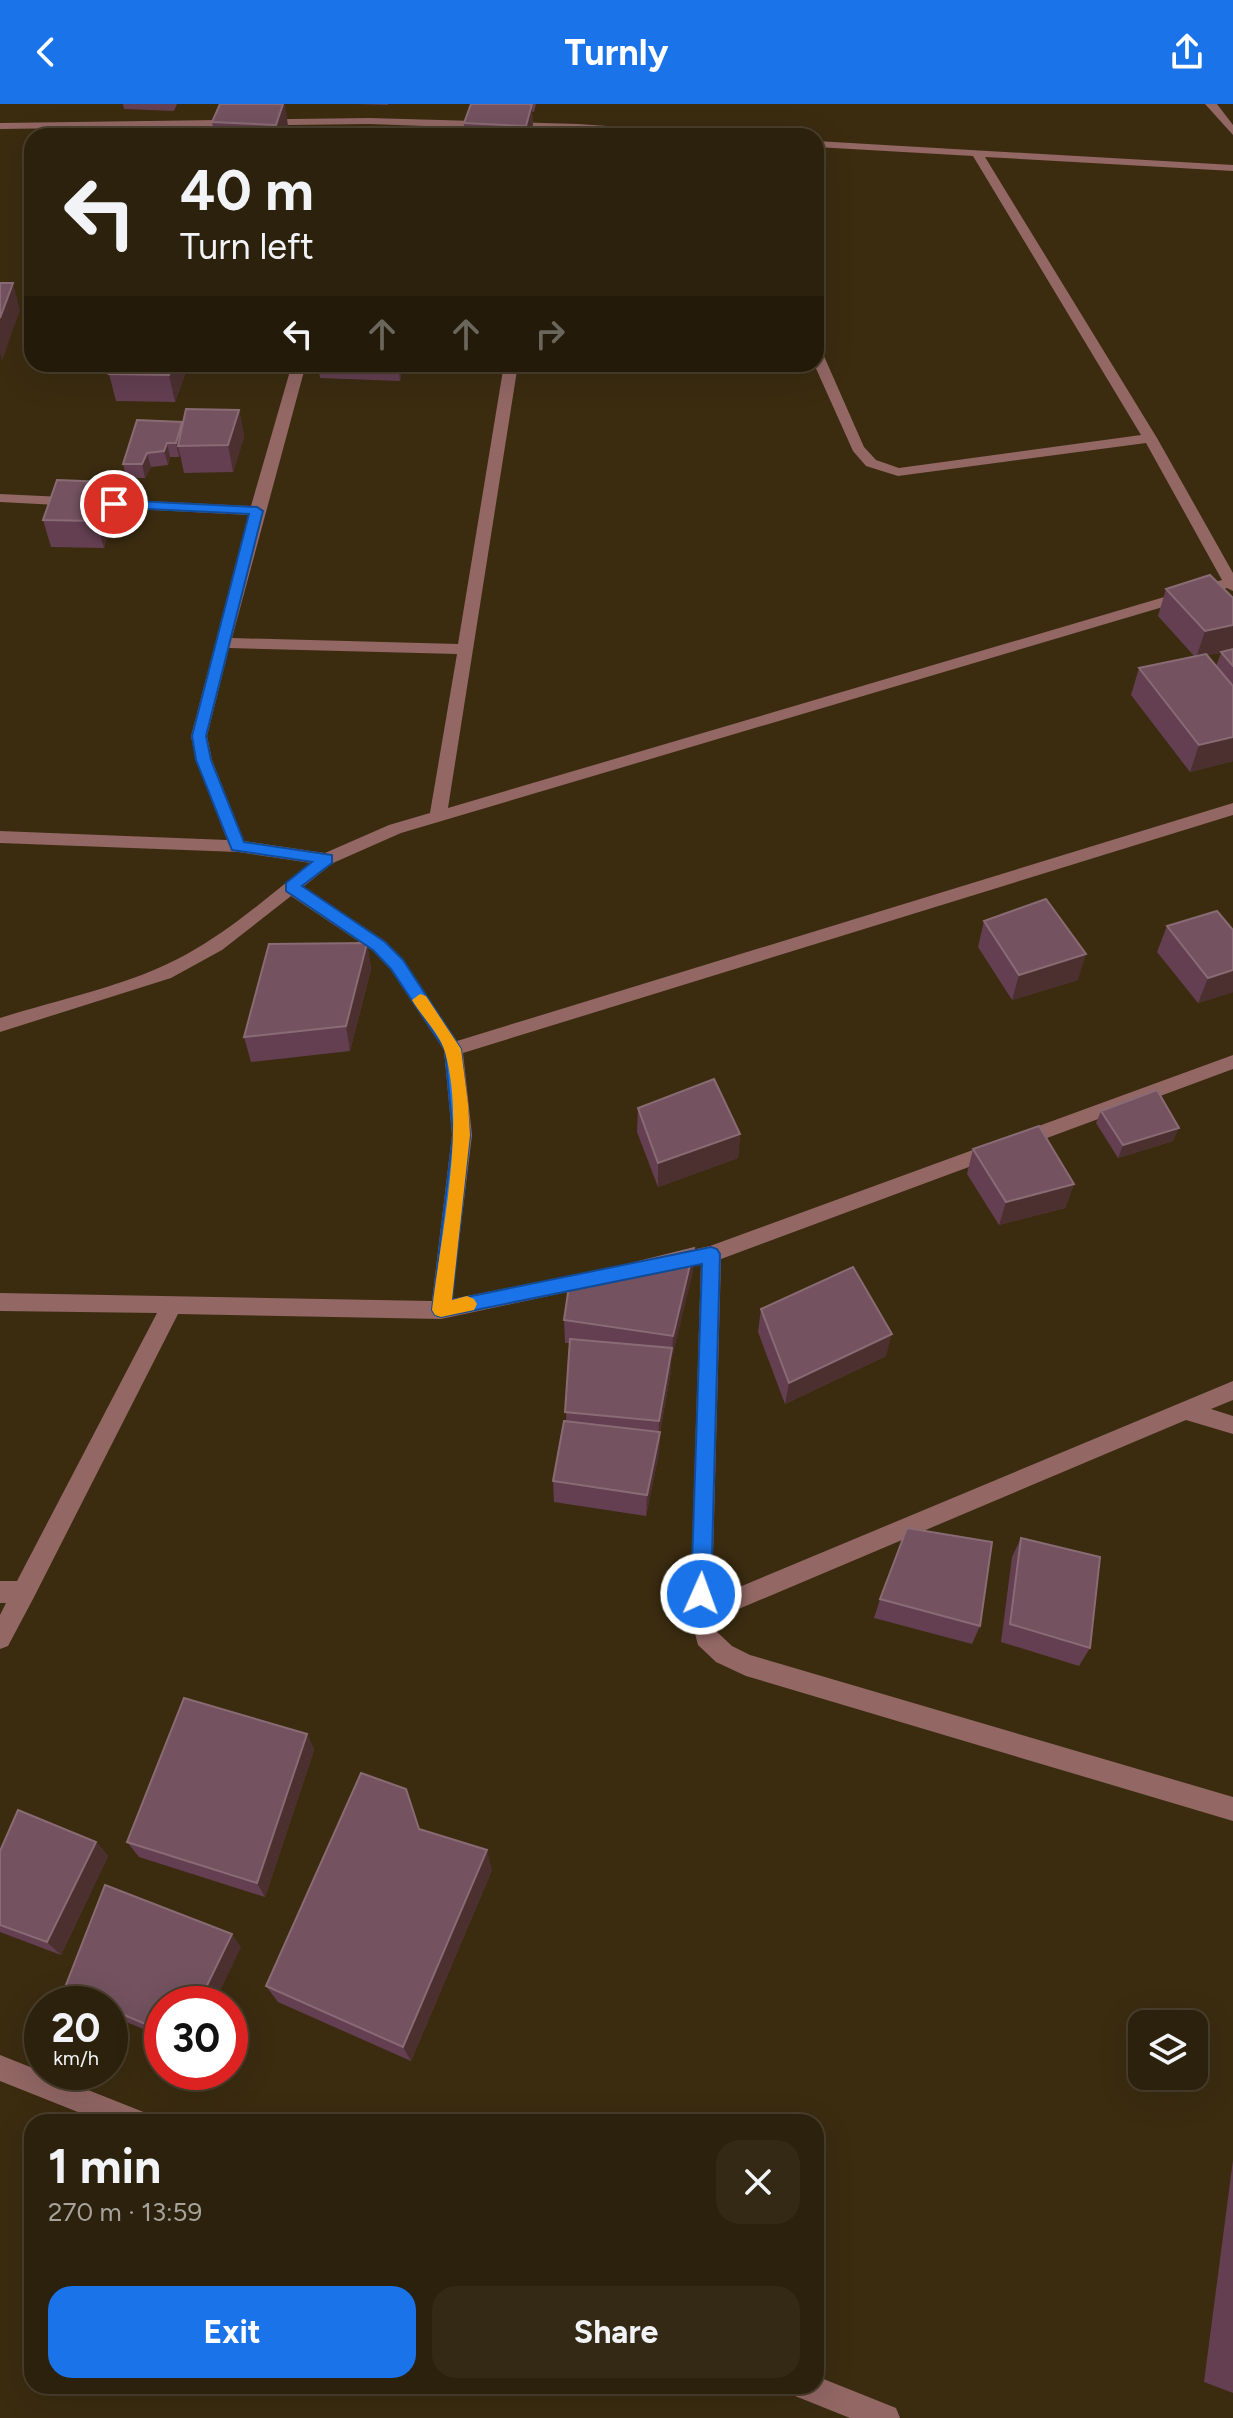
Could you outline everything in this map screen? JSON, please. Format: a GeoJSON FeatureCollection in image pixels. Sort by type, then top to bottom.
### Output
{"type":"FeatureCollection","features":[{"type":"Feature","properties":{"kind":"street"},"geometry":{"type":"LineString","coordinates":[[1211,104],[1233,132]]}},
{"type":"Feature","properties":{"kind":"street"},"geometry":{"type":"LineString","coordinates":[[367,128],[369,121]]}},
{"type":"Feature","properties":{"kind":"street"},"geometry":{"type":"LineString","coordinates":[[0,126],[369,121],[592,128]]}},
{"type":"Feature","properties":{"kind":"street"},"geometry":{"type":"LineString","coordinates":[[824,145],[1233,168]]}},
{"type":"Feature","properties":{"kind":"street"},"geometry":{"type":"LineString","coordinates":[[0,1025],[179,966],[216,945],[327,859],[382,834],[1232,584],[1150,438],[978,155]]}},
{"type":"Feature","properties":{"kind":"street"},"geometry":{"type":"LineString","coordinates":[[238,846],[204,760],[199,736],[297,372]]}},
{"type":"Feature","properties":{"kind":"street"},"geometry":{"type":"LineString","coordinates":[[438,817],[510,372]]}},
{"type":"Feature","properties":{"kind":"street"},"geometry":{"type":"LineString","coordinates":[[824,372],[858,448],[871,463],[898,472],[1150,438]]}},
{"type":"Feature","properties":{"kind":"street"},"geometry":{"type":"LineString","coordinates":[[0,498],[257,511]]}},
{"type":"Feature","properties":{"kind":"street"},"geometry":{"type":"LineString","coordinates":[[222,643],[466,649]]}},
{"type":"Feature","properties":{"kind":"street"},"geometry":{"type":"LineString","coordinates":[[453,1049],[1233,809]]}},
{"type":"Feature","properties":{"kind":"street"},"geometry":{"type":"LineString","coordinates":[[0,837],[238,846],[327,859]]}},
{"type":"Feature","properties":{"kind":"street"},"geometry":{"type":"LineString","coordinates":[[291,887],[379,946],[397,965],[453,1049],[462,1135],[441,1310]]}},
{"type":"Feature","properties":{"kind":"street"},"geometry":{"type":"LineString","coordinates":[[651,1267],[711,1254],[1233,1062]]}},
{"type":"Feature","properties":{"kind":"street"},"geometry":{"type":"LineString","coordinates":[[711,1254],[701,1614],[706,1637],[724,1654],[746,1665],[1233,1809]]}},
{"type":"Feature","properties":{"kind":"street"},"geometry":{"type":"LineString","coordinates":[[0,1302],[441,1310],[606,1276]]}},
{"type":"Feature","properties":{"kind":"street"},"geometry":{"type":"LineString","coordinates":[[0,1638],[173,1303]]}},
{"type":"Feature","properties":{"kind":"street"},"geometry":{"type":"LineString","coordinates":[[701,1614],[1233,1390]]}},
{"type":"Feature","properties":{"kind":"street"},"geometry":{"type":"LineString","coordinates":[[1185,1410],[1233,1425]]}},
{"type":"Feature","properties":{"kind":"street"},"geometry":{"type":"LineString","coordinates":[[0,1592],[25,1592]]}},
{"type":"Feature","properties":{"kind":"street"},"geometry":{"type":"LineString","coordinates":[[0,2068],[117,2114]]}},
{"type":"Feature","properties":{"kind":"street"},"geometry":{"type":"LineString","coordinates":[[824,2394],[886,2418]]}},
{"type":"Feature","properties":{"kind":"building"},"geometry":{"type":"Polygon","coordinates":[[[220,104],[283,104],[276,125],[212,122],[220,104]]]}},
{"type":"Feature","properties":{"kind":"building"},"geometry":{"type":"Polygon","coordinates":[[[471,104],[532,104],[526,126],[464,123],[471,104]]]}},
{"type":"Feature","properties":{"kind":"building"},"geometry":{"type":"Polygon","coordinates":[[[0,283],[13,283],[0,318],[0,283]]]}},
{"type":"Feature","properties":{"kind":"building"},"geometry":{"type":"Polygon","coordinates":[[[110,372],[170,372],[169,375],[110,372]]]}},
{"type":"Feature","properties":{"kind":"building"},"geometry":{"type":"Polygon","coordinates":[[[186,409],[239,410],[228,445],[178,446],[186,409]]]}},
{"type":"Feature","properties":{"kind":"building"},"geometry":{"type":"Polygon","coordinates":[[[137,420],[182,422],[176,443],[167,443],[164,451],[147,453],[142,464],[123,464],[137,420]]]}},
{"type":"Feature","properties":{"kind":"building"},"geometry":{"type":"Polygon","coordinates":[[[57,480],[107,482],[96,521],[43,520],[57,480]]]}},
{"type":"Feature","properties":{"kind":"building"},"geometry":{"type":"Polygon","coordinates":[[[1210,575],[1233,598],[1233,625],[1205,631],[1166,589],[1210,575]]]}},
{"type":"Feature","properties":{"kind":"building"},"geometry":{"type":"Polygon","coordinates":[[[1233,649],[1233,666],[1221,652],[1233,649]]]}},
{"type":"Feature","properties":{"kind":"building"},"geometry":{"type":"Polygon","coordinates":[[[1206,654],[1233,686],[1233,737],[1199,745],[1139,668],[1206,654]]]}},
{"type":"Feature","properties":{"kind":"building"},"geometry":{"type":"Polygon","coordinates":[[[1046,899],[1086,954],[1019,975],[984,921],[1046,899]]]}},
{"type":"Feature","properties":{"kind":"building"},"geometry":{"type":"Polygon","coordinates":[[[1217,911],[1233,930],[1233,970],[1208,978],[1167,926],[1217,911]]]}},
{"type":"Feature","properties":{"kind":"building"},"geometry":{"type":"Polygon","coordinates":[[[367,943],[346,1026],[244,1037],[269,944],[367,943]]]}},
{"type":"Feature","properties":{"kind":"building"},"geometry":{"type":"Polygon","coordinates":[[[714,1079],[740,1134],[658,1163],[638,1108],[714,1079]]]}},
{"type":"Feature","properties":{"kind":"building"},"geometry":{"type":"Polygon","coordinates":[[[1157,1090],[1179,1128],[1123,1145],[1101,1111],[1157,1090]]]}},
{"type":"Feature","properties":{"kind":"building"},"geometry":{"type":"Polygon","coordinates":[[[1039,1126],[1074,1184],[1006,1202],[973,1149],[1039,1126]]]}},
{"type":"Feature","properties":{"kind":"building"},"geometry":{"type":"Polygon","coordinates":[[[694,1248],[673,1336],[564,1320],[570,1279],[694,1248]]]}},
{"type":"Feature","properties":{"kind":"building"},"geometry":{"type":"Polygon","coordinates":[[[853,1267],[892,1334],[789,1383],[761,1309],[853,1267]]]}},
{"type":"Feature","properties":{"kind":"building"},"geometry":{"type":"Polygon","coordinates":[[[570,1339],[672,1348],[659,1421],[565,1412],[570,1339]]]}},
{"type":"Feature","properties":{"kind":"building"},"geometry":{"type":"Polygon","coordinates":[[[564,1421],[660,1432],[647,1495],[553,1481],[564,1421]]]}},
{"type":"Feature","properties":{"kind":"building"},"geometry":{"type":"Polygon","coordinates":[[[907,1528],[992,1542],[980,1626],[880,1599],[907,1528]]]}},
{"type":"Feature","properties":{"kind":"building"},"geometry":{"type":"Polygon","coordinates":[[[1021,1538],[1100,1557],[1090,1648],[1010,1624],[1021,1538]]]}},
{"type":"Feature","properties":{"kind":"building"},"geometry":{"type":"Polygon","coordinates":[[[184,1698],[307,1734],[257,1883],[127,1842],[184,1698]]]}},
{"type":"Feature","properties":{"kind":"building"},"geometry":{"type":"Polygon","coordinates":[[[361,1773],[406,1789],[419,1829],[487,1850],[403,2047],[266,1986],[361,1773]]]}},
{"type":"Feature","properties":{"kind":"building"},"geometry":{"type":"Polygon","coordinates":[[[18,1810],[96,1842],[47,1942],[0,1925],[0,1851],[18,1810]]]}},
{"type":"Feature","properties":{"kind":"building"},"geometry":{"type":"Polygon","coordinates":[[[105,1885],[232,1934],[207,1986],[144,1986],[144,2023],[128,2017],[128,1986],[66,1986],[105,1885]]]}},
{"type":"Feature","properties":{"kind":"slow traffic"},"geometry":{"type":"LineString","coordinates":[[420,1000],[453,1049],[460,1104],[462,1135],[441,1310],[467,1304]]}},
{"type":"Feature","properties":{"kind":"route"},"geometry":{"type":"LineString","coordinates":[[114,504],[257,511],[199,736],[204,760],[238,846],[327,859],[291,887],[379,946],[397,965],[453,1049],[462,1135],[441,1310],[711,1254],[701,1594]]}}]}
